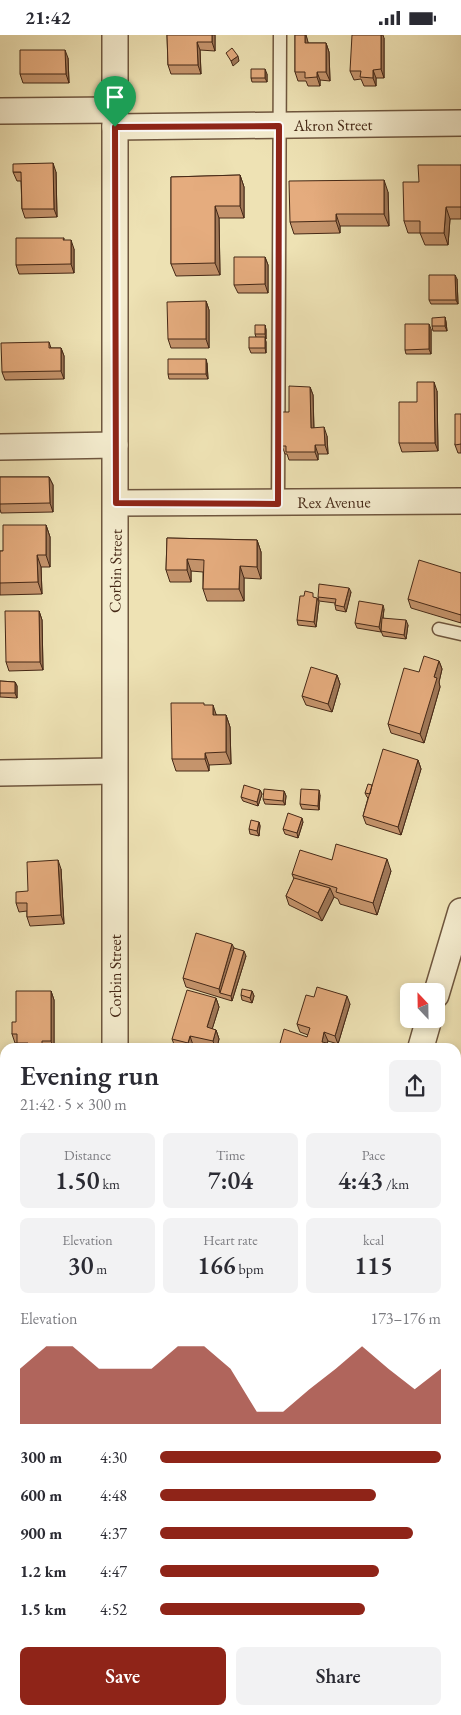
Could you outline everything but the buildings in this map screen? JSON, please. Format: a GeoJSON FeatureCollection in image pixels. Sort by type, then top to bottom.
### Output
{"type":"FeatureCollection","features":[{"type":"Feature","properties":{"kind":"street","name":"Corbin Street"},"geometry":{"type":"LineString","coordinates":[[115,35],[116,503],[113,771],[115,1043]]}},
{"type":"Feature","properties":{"kind":"street","name":"Akron Street"},"geometry":{"type":"LineString","coordinates":[[0,111],[279,126],[461,123]]}},
{"type":"Feature","properties":{"kind":"street"},"geometry":{"type":"LineString","coordinates":[[0,447],[115,445]]}},
{"type":"Feature","properties":{"kind":"street","name":"Rex Avenue"},"geometry":{"type":"LineString","coordinates":[[116,503],[278,504],[461,501]]}},
{"type":"Feature","properties":{"kind":"street"},"geometry":{"type":"LineString","coordinates":[[0,773],[113,771]]}},
{"type":"Feature","properties":{"kind":"street"},"geometry":{"type":"LineString","coordinates":[[440,983],[461,911]]}},
{"type":"Feature","properties":{"kind":"street"},"geometry":{"type":"LineString","coordinates":[[422,1043],[427,1028]]}},
{"type":"Feature","properties":{"kind":"lane"},"geometry":{"type":"LineString","coordinates":[[278,504],[280,35]]}},
{"type":"Feature","properties":{"kind":"lane"},"geometry":{"type":"LineString","coordinates":[[439,629],[461,634]]}},
{"type":"Feature","properties":{"kind":"route"},"geometry":{"type":"LineString","coordinates":[[279,126],[278,504],[116,503],[115,127],[279,126]]}}]}
